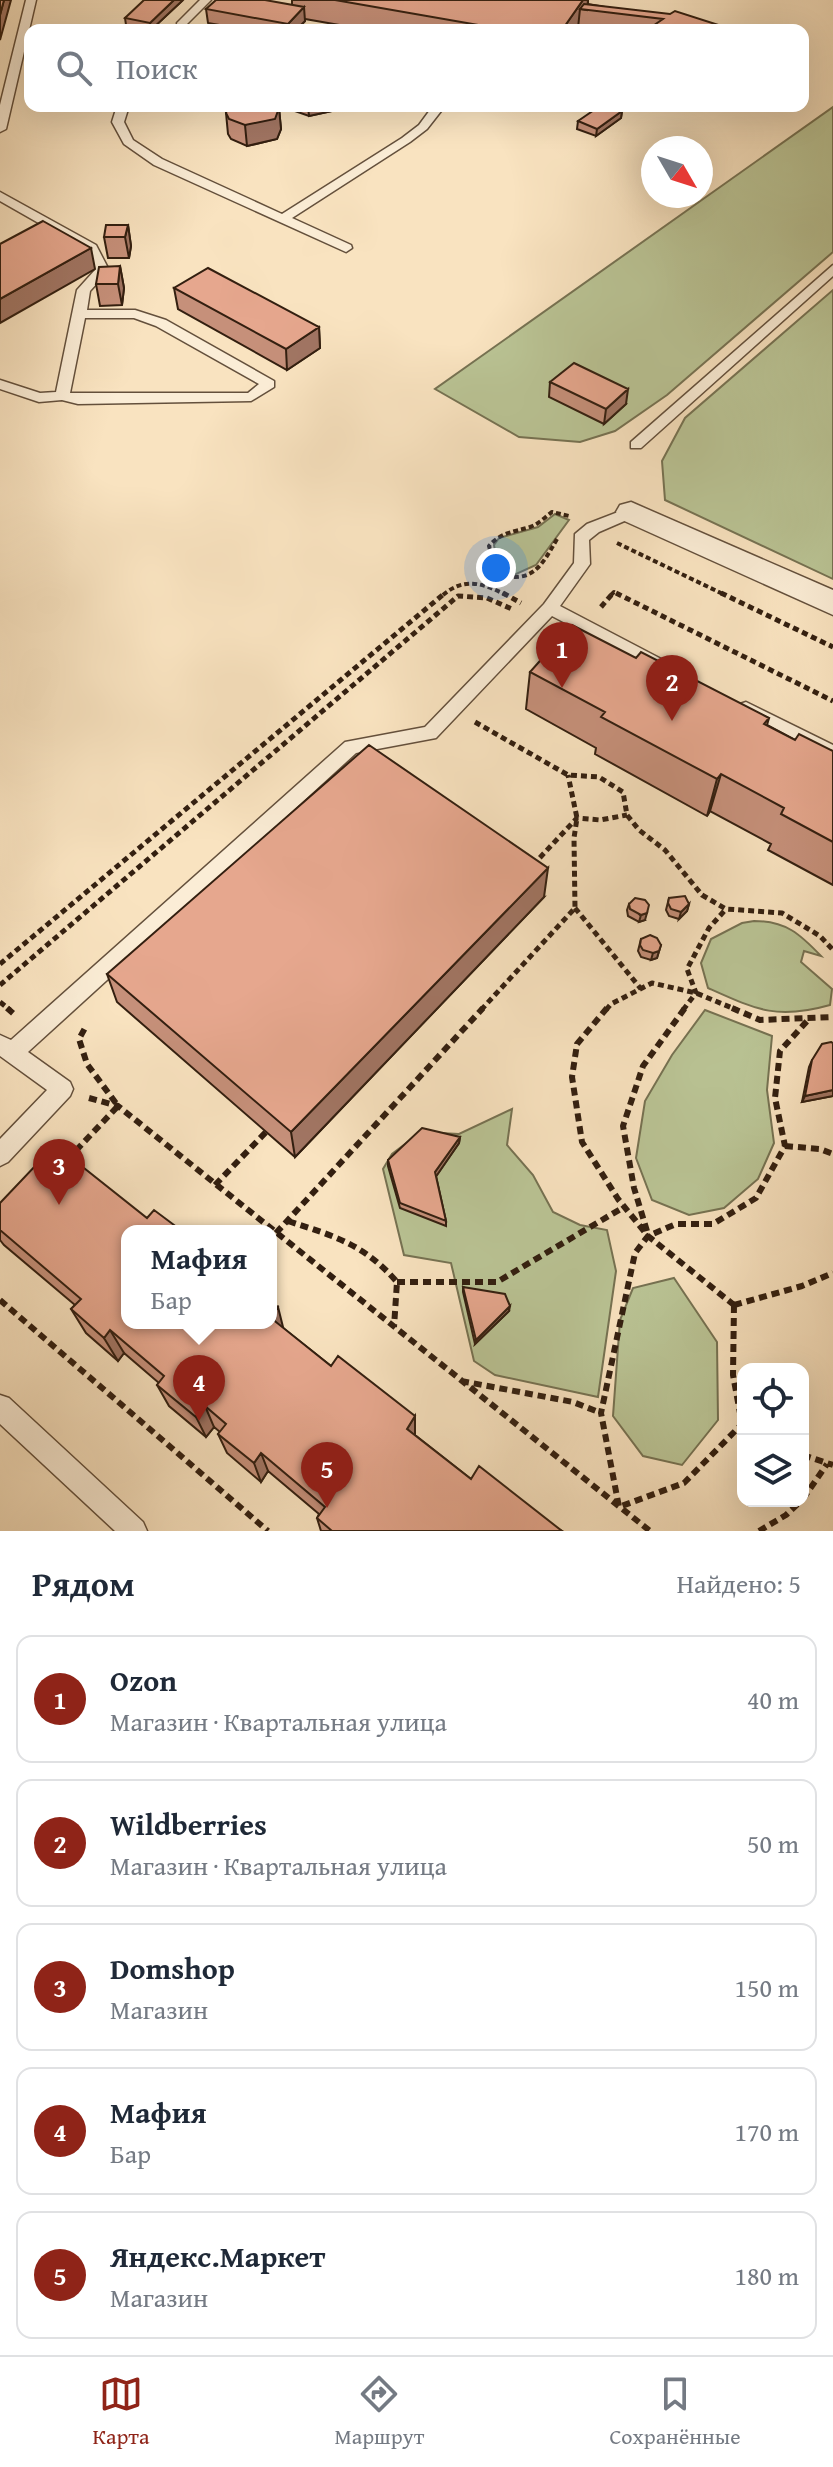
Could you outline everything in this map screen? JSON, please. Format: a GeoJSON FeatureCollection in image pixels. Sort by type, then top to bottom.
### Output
{"type":"FeatureCollection","features":[{"type":"Feature","properties":{"kind":"street"},"geometry":{"type":"LineString","coordinates":[[631,512],[833,603]]}},
{"type":"Feature","properties":{"kind":"lane"},"geometry":{"type":"LineString","coordinates":[[25,24],[31,0]]}},
{"type":"Feature","properties":{"kind":"lane"},"geometry":{"type":"LineString","coordinates":[[182,24],[206,0]]}},
{"type":"Feature","properties":{"kind":"lane"},"geometry":{"type":"LineString","coordinates":[[0,129],[24,29]]}},
{"type":"Feature","properties":{"kind":"lane"},"geometry":{"type":"LineString","coordinates":[[121,112],[118,122],[128,142],[158,162],[346,248]]}},
{"type":"Feature","properties":{"kind":"lane"},"geometry":{"type":"LineString","coordinates":[[282,219],[406,140],[423,127],[434,112]]}},
{"type":"Feature","properties":{"kind":"lane"},"geometry":{"type":"LineString","coordinates":[[0,196],[91,248],[102,270],[84,290],[62,396]]}},
{"type":"Feature","properties":{"kind":"lane"},"geometry":{"type":"LineString","coordinates":[[636,445],[833,269]]}},
{"type":"Feature","properties":{"kind":"lane"},"geometry":{"type":"LineString","coordinates":[[0,384],[39,398],[62,396],[78,400],[251,397],[269,384],[161,323],[135,314],[79,314]]}},
{"type":"Feature","properties":{"kind":"lane"},"geometry":{"type":"LineString","coordinates":[[0,1155],[62,1089],[6,1048],[150,927],[217,877],[351,747],[430,733],[543,615],[582,564],[581,538],[593,528],[631,512]]}},
{"type":"Feature","properties":{"kind":"lane"},"geometry":{"type":"LineString","coordinates":[[543,615],[583,626],[680,675]]}},
{"type":"Feature","properties":{"kind":"lane"},"geometry":{"type":"LineString","coordinates":[[736,704],[833,753]]}},
{"type":"Feature","properties":{"kind":"lane"},"geometry":{"type":"LineString","coordinates":[[150,927],[172,944]]}},
{"type":"Feature","properties":{"kind":"lane"},"geometry":{"type":"LineString","coordinates":[[0,1407],[134,1531]]}},
{"type":"Feature","properties":{"kind":"path"},"geometry":{"type":"LineString","coordinates":[[552,512],[568,515],[572,524],[565,531],[553,544],[547,560],[524,577],[512,578],[496,573],[489,546],[501,534],[537,524],[552,512]]}},
{"type":"Feature","properties":{"kind":"path"},"geometry":{"type":"LineString","coordinates":[[565,531],[581,538],[604,537],[833,647]]}},
{"type":"Feature","properties":{"kind":"path"},"geometry":{"type":"LineString","coordinates":[[0,964],[455,585],[469,581],[483,582],[543,615]]}},
{"type":"Feature","properties":{"kind":"path"},"geometry":{"type":"LineString","coordinates":[[583,626],[614,592],[833,701]]}},
{"type":"Feature","properties":{"kind":"path"},"geometry":{"type":"LineString","coordinates":[[0,985],[458,596],[475,593],[543,615]]}},
{"type":"Feature","properties":{"kind":"path"},"geometry":{"type":"LineString","coordinates":[[464,716],[568,775],[599,777],[623,792],[627,815],[639,830],[665,850],[702,895],[726,909],[782,913],[820,936],[833,950]]}},
{"type":"Feature","properties":{"kind":"path"},"geometry":{"type":"LineString","coordinates":[[568,775],[577,818],[574,838],[575,908],[641,989]]}},
{"type":"Feature","properties":{"kind":"path"},"geometry":{"type":"LineString","coordinates":[[577,818],[600,820],[627,815]]}},
{"type":"Feature","properties":{"kind":"path"},"geometry":{"type":"LineString","coordinates":[[529,870],[577,818]]}},
{"type":"Feature","properties":{"kind":"path"},"geometry":{"type":"LineString","coordinates":[[277,1232],[575,908]]}},
{"type":"Feature","properties":{"kind":"path"},"geometry":{"type":"LineString","coordinates":[[696,993],[687,969],[709,928],[726,909]]}},
{"type":"Feature","properties":{"kind":"path"},"geometry":{"type":"LineString","coordinates":[[734,1305],[648,1236],[624,1207],[582,1142],[572,1077],[577,1044],[611,1004],[652,983],[696,993],[760,1020],[833,1017]]}},
{"type":"Feature","properties":{"kind":"path"},"geometry":{"type":"LineString","coordinates":[[648,1236],[634,1188],[623,1126],[643,1066],[696,993]]}},
{"type":"Feature","properties":{"kind":"path"},"geometry":{"type":"LineString","coordinates":[[619,1507],[601,1413],[635,1253],[648,1236],[676,1224],[713,1224],[756,1198],[785,1146],[775,1098],[780,1051],[808,1020]]}},
{"type":"Feature","properties":{"kind":"path"},"geometry":{"type":"LineString","coordinates":[[85,1026],[79,1039],[87,1064],[118,1106],[266,1225]]}},
{"type":"Feature","properties":{"kind":"path"},"geometry":{"type":"LineString","coordinates":[[62,1089],[118,1106]]}},
{"type":"Feature","properties":{"kind":"path"},"geometry":{"type":"LineString","coordinates":[[64,1163],[118,1106]]}},
{"type":"Feature","properties":{"kind":"path"},"geometry":{"type":"LineString","coordinates":[[215,1185],[266,1132]]}},
{"type":"Feature","properties":{"kind":"path"},"geometry":{"type":"LineString","coordinates":[[785,1146],[820,1149],[833,1154]]}},
{"type":"Feature","properties":{"kind":"path"},"geometry":{"type":"LineString","coordinates":[[397,1282],[497,1282],[624,1207]]}},
{"type":"Feature","properties":{"kind":"path"},"geometry":{"type":"LineString","coordinates":[[288,1221],[353,1240],[378,1258],[397,1282],[394,1327]]}},
{"type":"Feature","properties":{"kind":"path"},"geometry":{"type":"LineString","coordinates":[[277,1234],[650,1531]]}},
{"type":"Feature","properties":{"kind":"path"},"geometry":{"type":"LineString","coordinates":[[734,1305],[802,1286],[833,1273]]}},
{"type":"Feature","properties":{"kind":"path"},"geometry":{"type":"LineString","coordinates":[[0,1300],[268,1531]]}},
{"type":"Feature","properties":{"kind":"path"},"geometry":{"type":"LineString","coordinates":[[734,1305],[733,1375],[737,1395]]}},
{"type":"Feature","properties":{"kind":"path"},"geometry":{"type":"LineString","coordinates":[[460,1380],[573,1402],[601,1413]]}},
{"type":"Feature","properties":{"kind":"path"},"geometry":{"type":"LineString","coordinates":[[619,1507],[684,1483],[737,1430]]}},
{"type":"Feature","properties":{"kind":"path"},"geometry":{"type":"LineString","coordinates":[[809,1457],[830,1465],[809,1493]]}},
{"type":"Feature","properties":{"kind":"path"},"geometry":{"type":"LineString","coordinates":[[759,1531],[795,1507]]}},
{"type":"Feature","properties":{"kind":"green space"},"geometry":{"type":"Polygon","coordinates":[[[833,107],[833,252],[667,395],[615,431],[580,442],[519,437],[435,389],[690,208],[713,208],[713,192],[833,107]]]}},
{"type":"Feature","properties":{"kind":"green space"},"geometry":{"type":"Polygon","coordinates":[[[833,290],[833,579],[665,500],[662,461],[685,418],[833,290]]]}},
{"type":"Feature","properties":{"kind":"green space"},"geometry":{"type":"Polygon","coordinates":[[[555,514],[569,520],[536,565],[514,575],[498,570],[494,545],[499,538],[538,527],[555,514]]]}},
{"type":"Feature","properties":{"kind":"green space"},"geometry":{"type":"Polygon","coordinates":[[[742,923],[775,923],[792,930],[821,956],[804,951],[801,962],[832,989],[830,1005],[781,1012],[754,1007],[708,988],[701,963],[711,939],[742,923]]]}},
{"type":"Feature","properties":{"kind":"green space"},"geometry":{"type":"Polygon","coordinates":[[[705,1010],[772,1036],[767,1090],[774,1143],[758,1179],[724,1208],[689,1215],[652,1200],[636,1158],[645,1101],[672,1055],[705,1010]]]}},
{"type":"Feature","properties":{"kind":"green space"},"geometry":{"type":"Polygon","coordinates":[[[512,1109],[507,1145],[533,1175],[553,1212],[580,1225],[607,1230],[616,1271],[598,1397],[495,1375],[474,1361],[451,1263],[404,1255],[383,1169],[392,1154],[421,1132],[459,1134],[512,1109]]]}},
{"type":"Feature","properties":{"kind":"green space"},"geometry":{"type":"Polygon","coordinates":[[[674,1278],[717,1342],[718,1420],[682,1465],[643,1456],[613,1416],[620,1320],[633,1288],[674,1278]]]}},
{"type":"Feature","properties":{"kind":"building"},"geometry":{"type":"Polygon","coordinates":[[[144,0],[174,0],[150,23],[125,18],[144,0]]]}},
{"type":"Feature","properties":{"kind":"building"},"geometry":{"type":"Polygon","coordinates":[[[216,0],[265,0],[304,7],[288,24],[206,9],[216,0]]]}},
{"type":"Feature","properties":{"kind":"building"},"geometry":{"type":"Polygon","coordinates":[[[335,0],[583,0],[566,24],[473,24],[335,0]]]}},
{"type":"Feature","properties":{"kind":"building"},"geometry":{"type":"Polygon","coordinates":[[[584,4],[670,14],[675,11],[715,24],[656,24],[663,19],[580,9],[584,4]]]}},
{"type":"Feature","properties":{"kind":"building"},"geometry":{"type":"Polygon","coordinates":[[[278,112],[275,119],[245,125],[229,119],[226,113],[278,112]]]}},
{"type":"Feature","properties":{"kind":"building"},"geometry":{"type":"Polygon","coordinates":[[[591,112],[621,112],[597,129],[578,121],[591,112]]]}},
{"type":"Feature","properties":{"kind":"building"},"geometry":{"type":"Polygon","coordinates":[[[43,221],[91,248],[0,299],[0,244],[43,221]]]}},
{"type":"Feature","properties":{"kind":"building"},"geometry":{"type":"Polygon","coordinates":[[[106,225],[128,225],[125,237],[104,237],[106,225]]]}},
{"type":"Feature","properties":{"kind":"building"},"geometry":{"type":"Polygon","coordinates":[[[120,266],[118,284],[96,284],[99,267],[120,266]]]}},
{"type":"Feature","properties":{"kind":"building"},"geometry":{"type":"Polygon","coordinates":[[[208,268],[319,327],[286,349],[174,288],[208,268]]]}},
{"type":"Feature","properties":{"kind":"building"},"geometry":{"type":"Polygon","coordinates":[[[574,363],[628,389],[606,409],[550,382],[574,363]]]}},
{"type":"Feature","properties":{"kind":"building"},"geometry":{"type":"Polygon","coordinates":[[[572,625],[636,658],[641,652],[769,718],[764,724],[795,740],[799,734],[833,751],[833,842],[781,814],[784,808],[721,774],[717,779],[601,717],[605,712],[530,672],[572,625]]]}},
{"type":"Feature","properties":{"kind":"building"},"geometry":{"type":"Polygon","coordinates":[[[369,745],[548,868],[291,1132],[107,974],[369,745]]]}},
{"type":"Feature","properties":{"kind":"building"},"geometry":{"type":"Polygon","coordinates":[[[685,896],[689,904],[681,912],[671,909],[669,898],[685,896]]]}},
{"type":"Feature","properties":{"kind":"building"},"geometry":{"type":"Polygon","coordinates":[[[635,898],[645,900],[649,905],[647,913],[641,915],[630,909],[629,904],[635,898]]]}},
{"type":"Feature","properties":{"kind":"building"},"geometry":{"type":"Polygon","coordinates":[[[650,935],[657,938],[661,945],[659,951],[643,950],[640,945],[641,939],[650,935]]]}},
{"type":"Feature","properties":{"kind":"building"},"geometry":{"type":"Polygon","coordinates":[[[831,1042],[833,1090],[805,1096],[812,1060],[822,1044],[831,1042]]]}},
{"type":"Feature","properties":{"kind":"building"},"geometry":{"type":"Polygon","coordinates":[[[422,1128],[460,1137],[435,1172],[446,1221],[400,1203],[388,1160],[422,1128]]]}},
{"type":"Feature","properties":{"kind":"building"},"geometry":{"type":"Polygon","coordinates":[[[55,1145],[147,1218],[154,1210],[174,1225],[121,1225],[121,1329],[277,1329],[277,1323],[331,1366],[338,1356],[415,1416],[407,1429],[471,1479],[479,1466],[562,1531],[332,1531],[317,1518],[325,1507],[261,1453],[254,1463],[218,1434],[226,1424],[205,1406],[196,1417],[157,1385],[164,1376],[110,1330],[104,1338],[71,1309],[81,1299],[0,1230],[0,1203],[55,1145]]]}},
{"type":"Feature","properties":{"kind":"building"},"geometry":{"type":"Polygon","coordinates":[[[463,1287],[505,1294],[510,1306],[476,1340],[463,1287]]]}},
{"type":"Feature","properties":{"kind":"place","name":"Ozon"},"geometry":{"type":"Point","coordinates":[562,688]}},
{"type":"Feature","properties":{"kind":"place","name":"Wildberries"},"geometry":{"type":"Point","coordinates":[672,721]}},
{"type":"Feature","properties":{"kind":"place","name":"Domshop"},"geometry":{"type":"Point","coordinates":[59,1205]}},
{"type":"Feature","properties":{"kind":"place","name":"Мафия"},"geometry":{"type":"Point","coordinates":[199,1421]}},
{"type":"Feature","properties":{"kind":"place","name":"Яндекс.Маркет"},"geometry":{"type":"Point","coordinates":[327,1508]}}]}
